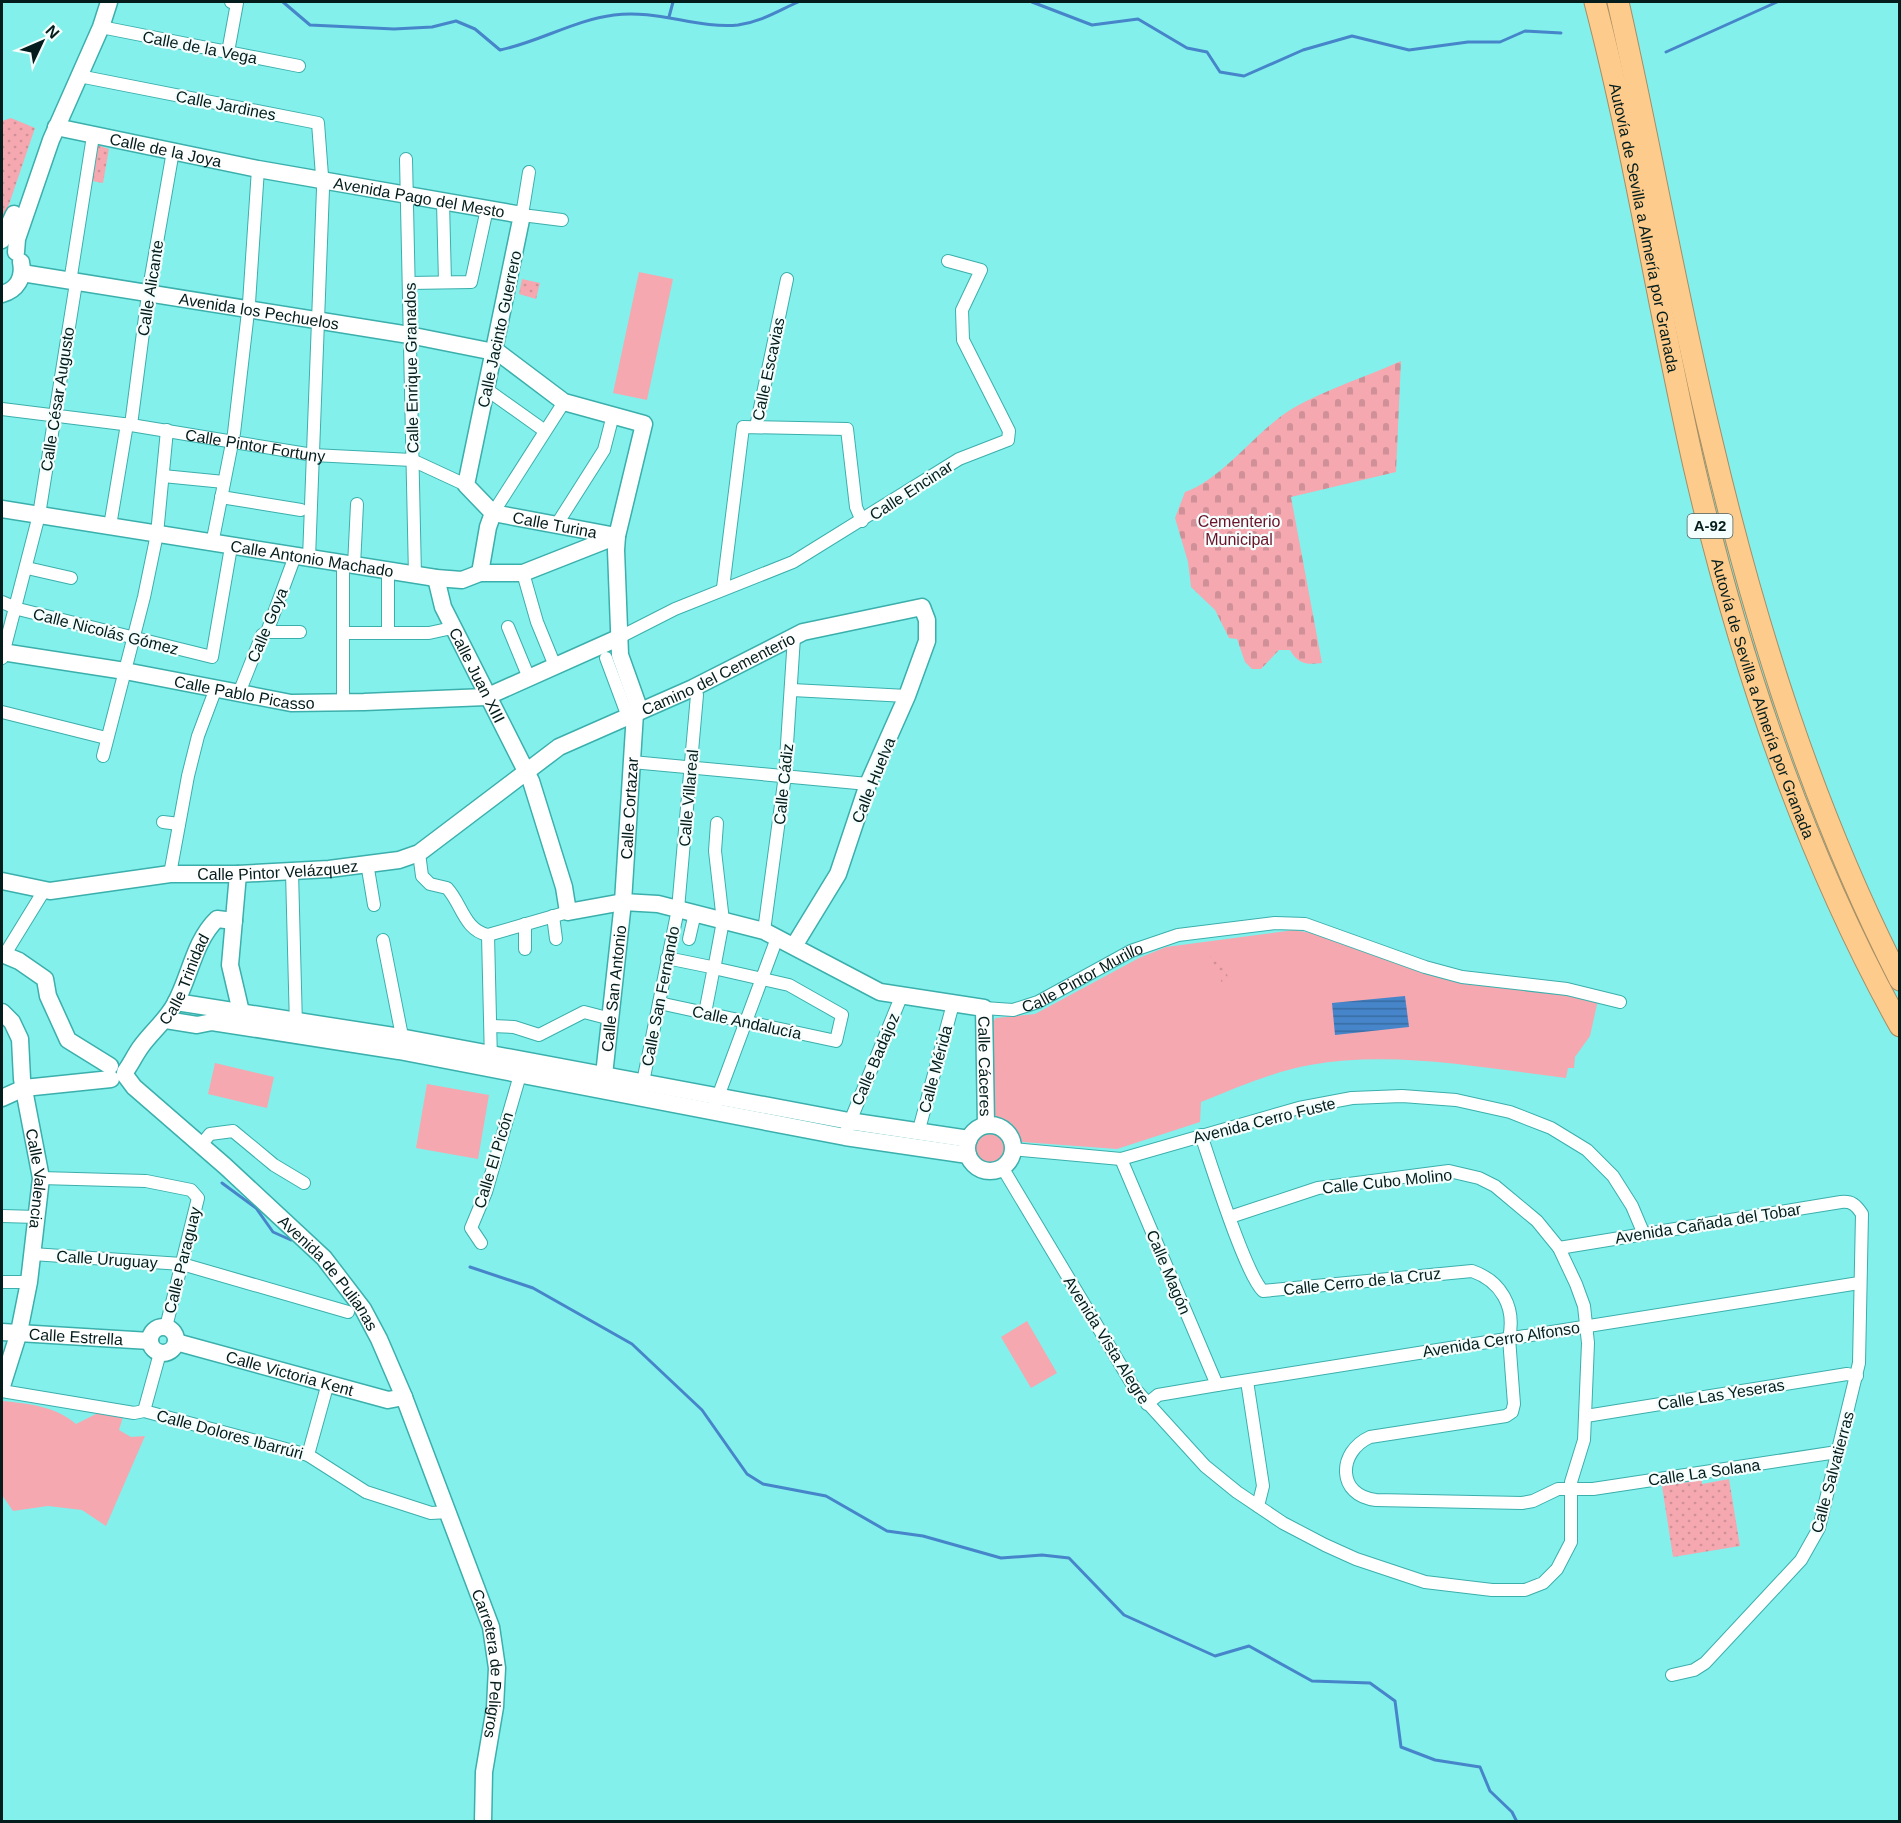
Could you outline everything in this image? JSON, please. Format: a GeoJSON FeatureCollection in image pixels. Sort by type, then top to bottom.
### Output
{"type":"FeatureCollection","features":[{"type":"Feature","properties":{"kind":"highway","name":"Autovía de Sevilla a Almería por Granada"},"geometry":{"type":"LineString","coordinates":[[1595,2],[1695,467],[1738,630],[1790,789],[1817,856],[1846,922],[1899,1026]]}},
{"type":"Feature","properties":{"kind":"highway","name":"Autovía de Sevilla a Almería por Granada"},"geometry":{"type":"LineString","coordinates":[[1618,2],[1710,437],[1768,654],[1828,824],[1875,932],[1899,980]]}},
{"type":"Feature","properties":{"kind":"street"},"geometry":{"type":"LineString","coordinates":[[2,294],[14,288],[22,273],[22,264],[6,245],[9,228],[42,135],[56,127],[102,27],[109,2]]}},
{"type":"Feature","properties":{"kind":"street"},"geometry":{"type":"LineString","coordinates":[[228,52],[237,3],[231,2]]}},
{"type":"Feature","properties":{"kind":"street","name":"Calle de la Vega"},"geometry":{"type":"LineString","coordinates":[[102,27],[299,66]]}},
{"type":"Feature","properties":{"kind":"street","name":"Calle Jardines"},"geometry":{"type":"LineString","coordinates":[[79,76],[318,123],[321,180]]}},
{"type":"Feature","properties":{"kind":"street","name":"Calle de la Joya"},"geometry":{"type":"LineString","coordinates":[[56,127],[278,172]]}},
{"type":"Feature","properties":{"kind":"street","name":"Calle César Augusto"},"geometry":{"type":"LineString","coordinates":[[2,655],[27,568],[39,515],[93,136]]}},
{"type":"Feature","properties":{"kind":"street","name":"Calle Alicante"},"geometry":{"type":"LineString","coordinates":[[110,526],[129,425],[148,294],[173,151]]}},
{"type":"Feature","properties":{"kind":"street","name":"Calle Enrique Granados"},"geometry":{"type":"LineString","coordinates":[[406,159],[415,576]]}},
{"type":"Feature","properties":{"kind":"street"},"geometry":{"type":"LineString","coordinates":[[212,544],[231,440],[248,310],[258,169]]}},
{"type":"Feature","properties":{"kind":"street","name":"Avenida Pago del Mesto"},"geometry":{"type":"LineString","coordinates":[[278,172],[408,197],[562,220]]}},
{"type":"Feature","properties":{"kind":"street","name":"Calle Jacinto Guerrero"},"geometry":{"type":"LineString","coordinates":[[466,485],[529,172]]}},
{"type":"Feature","properties":{"kind":"street","name":"Calle Goya"},"geometry":{"type":"LineString","coordinates":[[239,693],[262,635],[267,632],[302,557],[312,455],[321,180]]}},
{"type":"Feature","properties":{"kind":"street"},"geometry":{"type":"LineString","coordinates":[[442,202],[445,282]]}},
{"type":"Feature","properties":{"kind":"street"},"geometry":{"type":"LineString","coordinates":[[410,283],[471,282],[487,209]]}},
{"type":"Feature","properties":{"kind":"street","name":"Calle Encinar"},"geometry":{"type":"LineString","coordinates":[[618,638],[723,588],[752,580],[793,562],[959,459],[1008,440],[1009,432],[1003,418],[963,340],[962,310],[981,270],[948,261]]}},
{"type":"Feature","properties":{"kind":"street","name":"Avenida los Pechuelos"},"geometry":{"type":"LineString","coordinates":[[22,273],[494,352]]}},
{"type":"Feature","properties":{"kind":"street","name":"Calle Escavias"},"geometry":{"type":"LineString","coordinates":[[723,588],[743,427],[756,428],[787,279]]}},
{"type":"Feature","properties":{"kind":"street"},"geometry":{"type":"LineString","coordinates":[[494,352],[499,353],[564,402],[644,424],[617,536],[618,638],[634,714]]}},
{"type":"Feature","properties":{"kind":"street"},"geometry":{"type":"LineString","coordinates":[[486,389],[545,431]]}},
{"type":"Feature","properties":{"kind":"street"},"geometry":{"type":"LineString","coordinates":[[480,573],[488,527],[493,513],[564,402]]}},
{"type":"Feature","properties":{"kind":"street","name":"Calle Pintor Fortuny"},"geometry":{"type":"LineString","coordinates":[[2,409],[168,430],[312,455],[412,460],[466,485],[493,513]]}},
{"type":"Feature","properties":{"kind":"street"},"geometry":{"type":"LineString","coordinates":[[557,524],[604,450],[613,415]]}},
{"type":"Feature","properties":{"kind":"street"},"geometry":{"type":"LineString","coordinates":[[756,428],[847,429],[856,507],[862,521]]}},
{"type":"Feature","properties":{"kind":"street"},"geometry":{"type":"LineString","coordinates":[[103,756],[134,638],[157,534],[168,430]]}},
{"type":"Feature","properties":{"kind":"street"},"geometry":{"type":"LineString","coordinates":[[163,476],[224,482]]}},
{"type":"Feature","properties":{"kind":"street"},"geometry":{"type":"LineString","coordinates":[[221,497],[301,510]]}},
{"type":"Feature","properties":{"kind":"street"},"geometry":{"type":"LineString","coordinates":[[343,702],[343,633],[357,504]]}},
{"type":"Feature","properties":{"kind":"street","name":"Calle Antonio Machado"},"geometry":{"type":"LineString","coordinates":[[2,509],[436,579],[462,580],[480,573],[523,573],[617,536]]}},
{"type":"Feature","properties":{"kind":"street","name":"Calle Turina"},"geometry":{"type":"LineString","coordinates":[[493,513],[617,536]]}},
{"type":"Feature","properties":{"kind":"street","name":"Calle Nicolás Gómez"},"geometry":{"type":"LineString","coordinates":[[2,602],[212,657],[231,547]]}},
{"type":"Feature","properties":{"kind":"street"},"geometry":{"type":"LineString","coordinates":[[27,568],[71,578]]}},
{"type":"Feature","properties":{"kind":"street"},"geometry":{"type":"LineString","coordinates":[[388,572],[388,633]]}},
{"type":"Feature","properties":{"kind":"street"},"geometry":{"type":"LineString","coordinates":[[523,573],[537,622],[555,666]]}},
{"type":"Feature","properties":{"kind":"street","name":"Calle Juan XIII"},"geometry":{"type":"LineString","coordinates":[[436,579],[443,607],[525,771],[564,887],[561,914]]}},
{"type":"Feature","properties":{"kind":"street","name":"Camino del Cementerio"},"geometry":{"type":"LineString","coordinates":[[525,771],[559,747],[693,688],[803,632],[922,607]]}},
{"type":"Feature","properties":{"kind":"street","name":"Calle Huelva"},"geometry":{"type":"LineString","coordinates":[[794,946],[838,874],[868,784],[907,696],[927,641],[927,620],[922,607]]}},
{"type":"Feature","properties":{"kind":"street"},"geometry":{"type":"LineString","coordinates":[[508,627],[529,678]]}},
{"type":"Feature","properties":{"kind":"street"},"geometry":{"type":"LineString","coordinates":[[343,633],[429,633],[453,628]]}},
{"type":"Feature","properties":{"kind":"street"},"geometry":{"type":"LineString","coordinates":[[267,632],[300,632]]}},
{"type":"Feature","properties":{"kind":"street","name":"Calle Cádiz"},"geometry":{"type":"LineString","coordinates":[[715,1104],[763,978],[771,935],[792,690],[794,637]]}},
{"type":"Feature","properties":{"kind":"street"},"geometry":{"type":"LineString","coordinates":[[486,697],[618,638]]}},
{"type":"Feature","properties":{"kind":"street","name":"Calle Pablo Picasso"},"geometry":{"type":"LineString","coordinates":[[2,655],[125,671],[291,703],[486,697]]}},
{"type":"Feature","properties":{"kind":"street"},"geometry":{"type":"LineString","coordinates":[[606,658],[634,714]]}},
{"type":"Feature","properties":{"kind":"street"},"geometry":{"type":"LineString","coordinates":[[170,874],[188,776],[198,736],[216,688]]}},
{"type":"Feature","properties":{"kind":"street","name":"Calle Villareal"},"geometry":{"type":"LineString","coordinates":[[678,909],[697,695],[693,688]]}},
{"type":"Feature","properties":{"kind":"street"},"geometry":{"type":"LineString","coordinates":[[792,690],[907,696]]}},
{"type":"Feature","properties":{"kind":"street"},"geometry":{"type":"LineString","coordinates":[[2,712],[106,738]]}},
{"type":"Feature","properties":{"kind":"street","name":"Calle Cortazar"},"geometry":{"type":"LineString","coordinates":[[623,902],[634,714]]}},
{"type":"Feature","properties":{"kind":"street"},"geometry":{"type":"LineString","coordinates":[[632,762],[868,784]]}},
{"type":"Feature","properties":{"kind":"street","name":"Calle Pintor Velázquez"},"geometry":{"type":"LineString","coordinates":[[2,880],[45,890],[75,889],[170,874],[292,872],[399,860],[419,853],[525,771]]}},
{"type":"Feature","properties":{"kind":"street"},"geometry":{"type":"LineString","coordinates":[[163,822],[179,824]]}},
{"type":"Feature","properties":{"kind":"street"},"geometry":{"type":"LineString","coordinates":[[705,1013],[723,921],[715,851],[717,823]]}},
{"type":"Feature","properties":{"kind":"street"},"geometry":{"type":"LineString","coordinates":[[419,853],[422,876],[430,884],[447,888],[468,922],[478,933],[488,935],[492,1026],[491,1061]]}},
{"type":"Feature","properties":{"kind":"street"},"geometry":{"type":"LineString","coordinates":[[367,863],[374,905]]}},
{"type":"Feature","properties":{"kind":"street"},"geometry":{"type":"LineString","coordinates":[[292,872],[295,1027]]}},
{"type":"Feature","properties":{"kind":"street","name":"Calle Trinidad"},"geometry":{"type":"LineString","coordinates":[[238,874],[230,965],[242,1012]]}},
{"type":"Feature","properties":{"kind":"street"},"geometry":{"type":"LineString","coordinates":[[3,954],[45,890]]}},
{"type":"Feature","properties":{"kind":"street","name":"Calle Pintor Murillo"},"geometry":{"type":"LineString","coordinates":[[488,935],[561,914],[623,902],[658,904],[771,935],[861,984],[901,997],[1013,1010],[1038,1002],[1131,951],[1178,935],[1275,923],[1305,924],[1425,967],[1462,977],[1567,989],[1620,1002]]}},
{"type":"Feature","properties":{"kind":"street","name":"Calle San Antonio"},"geometry":{"type":"LineString","coordinates":[[603,1082],[623,902]]}},
{"type":"Feature","properties":{"kind":"street","name":"Calle San Fernando"},"geometry":{"type":"LineString","coordinates":[[643,1082],[678,909]]}},
{"type":"Feature","properties":{"kind":"street"},"geometry":{"type":"LineString","coordinates":[[689,939],[695,913]]}},
{"type":"Feature","properties":{"kind":"street"},"geometry":{"type":"LineString","coordinates":[[556,939],[561,914]]}},
{"type":"Feature","properties":{"kind":"street","name":"Calle Trinidad"},"geometry":{"type":"LineString","coordinates":[[2,1098],[24,1088],[118,1074],[166,1020],[176,1002],[194,956],[211,925],[222,919],[234,921]]}},
{"type":"Feature","properties":{"kind":"street"},"geometry":{"type":"LineString","coordinates":[[525,924],[525,949]]}},
{"type":"Feature","properties":{"kind":"street"},"geometry":{"type":"LineString","coordinates":[[383,940],[399,1044]]}},
{"type":"Feature","properties":{"kind":"street","name":"Avenida de Pulianas"},"geometry":{"type":"LineString","coordinates":[[3,954],[45,979],[48,996],[68,1040],[118,1074],[201,1145],[324,1258],[344,1283],[379,1339],[448,1512]]}},
{"type":"Feature","properties":{"kind":"street"},"geometry":{"type":"LineString","coordinates":[[667,958],[763,978]]}},
{"type":"Feature","properties":{"kind":"street","name":"Calle Andalucía"},"geometry":{"type":"LineString","coordinates":[[658,1003],[836,1041],[842,1015],[789,985],[763,978]]}},
{"type":"Feature","properties":{"kind":"street","name":"Calle Badajoz"},"geometry":{"type":"LineString","coordinates":[[847,1129],[901,997]]}},
{"type":"Feature","properties":{"kind":"street"},"geometry":{"type":"LineString","coordinates":[[176,1002],[242,1012],[295,1027]]}},
{"type":"Feature","properties":{"kind":"street","name":"Calle Mérida"},"geometry":{"type":"LineString","coordinates":[[918,1133],[953,1004]]}},
{"type":"Feature","properties":{"kind":"street","name":"Calle Cáceres"},"geometry":{"type":"LineString","coordinates":[[984,1008],[986,1125]]}},
{"type":"Feature","properties":{"kind":"street","name":"Calle Valencia"},"geometry":{"type":"LineString","coordinates":[[2,1012],[12,1022],[18,1033],[24,1088],[41,1178],[29,1282],[19,1332],[2,1386]]}},
{"type":"Feature","properties":{"kind":"street"},"geometry":{"type":"LineString","coordinates":[[492,1026],[514,1028],[539,1035],[584,1012],[611,1019]]}},
{"type":"Feature","properties":{"kind":"street"},"geometry":{"type":"LineString","coordinates":[[166,1020],[197,1025],[212,1022],[295,1027],[399,1044],[847,1129],[968,1147]]}},
{"type":"Feature","properties":{"kind":"street"},"geometry":{"type":"LineString","coordinates":[[491,1061],[520,1075],[603,1082],[643,1082],[715,1104]]}},
{"type":"Feature","properties":{"kind":"street","name":"Calle El Picón"},"geometry":{"type":"LineString","coordinates":[[481,1243],[471,1228],[486,1192],[520,1075]]}},
{"type":"Feature","properties":{"kind":"street","name":"Avenida Cerro Fuste"},"geometry":{"type":"LineString","coordinates":[[1012,1149],[1121,1159],[1299,1108],[1352,1098],[1402,1096],[1467,1103],[1510,1112],[1551,1128],[1587,1150],[1613,1176],[1632,1206],[1643,1232]]}},
{"type":"Feature","properties":{"kind":"street"},"geometry":{"type":"LineString","coordinates":[[847,1129],[918,1133],[968,1147],[981,1169],[993,1170],[1002,1167],[1011,1157],[1012,1149],[1006,1132],[1000,1127],[986,1125],[977,1129],[968,1147]]}},
{"type":"Feature","properties":{"kind":"street"},"geometry":{"type":"LineString","coordinates":[[201,1145],[210,1134],[233,1131],[274,1164],[304,1183]]}},
{"type":"Feature","properties":{"kind":"street","name":"Calle Cerro de la Cruz"},"geometry":{"type":"LineString","coordinates":[[1201,1135],[1230,1217],[1258,1287],[1263,1291],[1472,1270],[1496,1283],[1503,1292],[1509,1306],[1511,1329],[1509,1338]]}},
{"type":"Feature","properties":{"kind":"street","name":"Calle Magón"},"geometry":{"type":"LineString","coordinates":[[1121,1159],[1217,1385]]}},
{"type":"Feature","properties":{"kind":"street","name":"Avenida Vista Alegre"},"geometry":{"type":"LineString","coordinates":[[1002,1167],[1111,1350],[1147,1404],[1205,1466],[1258,1506],[1325,1545],[1398,1574],[1425,1582],[1461,1587],[1525,1590],[1543,1583],[1567,1555],[1573,1525],[1571,1490]]}},
{"type":"Feature","properties":{"kind":"street","name":"Calle Cubo Molino"},"geometry":{"type":"LineString","coordinates":[[1230,1217],[1318,1188],[1449,1171],[1479,1178],[1503,1191],[1537,1221],[1559,1248],[1576,1284],[1587,1325],[1584,1440],[1570,1482],[1571,1490]]}},
{"type":"Feature","properties":{"kind":"street","name":"Calle Paraguay"},"geometry":{"type":"LineString","coordinates":[[41,1178],[146,1181],[191,1190],[196,1194],[198,1198],[166,1328]]}},
{"type":"Feature","properties":{"kind":"street","name":"Avenida Cañada del Tobar"},"geometry":{"type":"LineString","coordinates":[[1559,1248],[1643,1232],[1841,1202],[1849,1201],[1857,1206]]}},
{"type":"Feature","properties":{"kind":"street","name":"Calle Salvatierras"},"geometry":{"type":"LineString","coordinates":[[1672,1675],[1694,1670],[1705,1663],[1807,1553],[1819,1528],[1857,1376],[1862,1214],[1857,1206]]}},
{"type":"Feature","properties":{"kind":"street"},"geometry":{"type":"LineString","coordinates":[[2,1216],[37,1217]]}},
{"type":"Feature","properties":{"kind":"street","name":"Calle Uruguay"},"geometry":{"type":"LineString","coordinates":[[32,1254],[182,1264],[348,1312]]}},
{"type":"Feature","properties":{"kind":"street"},"geometry":{"type":"LineString","coordinates":[[2,1282],[29,1282]]}},
{"type":"Feature","properties":{"kind":"street","name":"Avenida Cerro Alfonso"},"geometry":{"type":"LineString","coordinates":[[1147,1404],[1158,1395],[1859,1283]]}},
{"type":"Feature","properties":{"kind":"street"},"geometry":{"type":"LineString","coordinates":[[144,1411],[155,1347],[153,1331],[166,1328],[174,1334],[176,1342],[170,1352],[155,1347]]}},
{"type":"Feature","properties":{"kind":"street","name":"Calle Estrella"},"geometry":{"type":"LineString","coordinates":[[2,1332],[155,1347]]}},
{"type":"Feature","properties":{"kind":"street","name":"Calle La Solana"},"geometry":{"type":"LineString","coordinates":[[1509,1338],[1514,1404],[1512,1412],[1506,1416],[1370,1437],[1360,1442],[1350,1454],[1345,1467],[1348,1482],[1361,1496],[1376,1500],[1522,1503],[1533,1501],[1558,1489],[1593,1489],[1837,1452]]}},
{"type":"Feature","properties":{"kind":"street","name":"Calle Victoria Kent"},"geometry":{"type":"LineString","coordinates":[[176,1342],[388,1400],[404,1398]]}},
{"type":"Feature","properties":{"kind":"street","name":"Calle Las Yeseras"},"geometry":{"type":"LineString","coordinates":[[1586,1416],[1847,1374],[1857,1376]]}},
{"type":"Feature","properties":{"kind":"street"},"geometry":{"type":"LineString","coordinates":[[1247,1381],[1263,1486],[1258,1506]]}},
{"type":"Feature","properties":{"kind":"street"},"geometry":{"type":"LineString","coordinates":[[308,1455],[328,1383]]}},
{"type":"Feature","properties":{"kind":"street","name":"Calle Dolores Ibarrúri"},"geometry":{"type":"LineString","coordinates":[[2,1392],[134,1413],[144,1411],[308,1455],[366,1492],[431,1513],[448,1512]]}},
{"type":"Feature","properties":{"kind":"street","name":"Carretera de Peligros"},"geometry":{"type":"LineString","coordinates":[[448,1512],[491,1627],[497,1668],[495,1707],[484,1772],[483,1821]]}},
{"type":"Feature","properties":{"kind":"green space"},"geometry":{"type":"Polygon","coordinates":[[[11,118],[35,128],[2,225],[2,121],[11,118]]]}},
{"type":"Feature","properties":{"kind":"green space"},"geometry":{"type":"Polygon","coordinates":[[[97,145],[109,149],[103,183],[92,181],[97,145]]]}},
{"type":"Feature","properties":{"kind":"green space"},"geometry":{"type":"Polygon","coordinates":[[[639,272],[673,279],[647,400],[613,393],[639,272]]]}},
{"type":"Feature","properties":{"kind":"green space"},"geometry":{"type":"Polygon","coordinates":[[[522,279],[540,283],[536,299],[519,294],[522,279]]]}},
{"type":"Feature","properties":{"kind":"green space","name":"Cementerio Municipal"},"geometry":{"type":"Polygon","coordinates":[[[1401,361],[1396,472],[1291,497],[1322,663],[1303,662],[1296,658],[1290,650],[1279,650],[1261,669],[1252,669],[1245,662],[1237,639],[1229,638],[1215,610],[1191,587],[1188,562],[1175,518],[1185,492],[1199,486],[1225,467],[1287,412],[1327,391],[1401,361]]]}},
{"type":"Feature","properties":{"kind":"green space"},"geometry":{"type":"Polygon","coordinates":[[[1294,930],[1317,934],[1434,976],[1598,1000],[1590,1036],[1575,1057],[1574,1068],[1568,1068],[1566,1078],[1406,1060],[1342,1061],[1296,1068],[1254,1081],[1201,1102],[1200,1122],[1117,1149],[1022,1142],[1011,1123],[991,1115],[989,1025],[996,1018],[1035,1014],[1139,958],[1166,947],[1294,930]]]}},
{"type":"Feature","properties":{"kind":"green space"},"geometry":{"type":"Polygon","coordinates":[[[1217,952],[1229,979],[1222,983],[1210,956],[1217,952]]]}},
{"type":"Feature","properties":{"kind":"green space"},"geometry":{"type":"Polygon","coordinates":[[[215,1063],[274,1077],[267,1108],[208,1094],[215,1063]]]}},
{"type":"Feature","properties":{"kind":"green space"},"geometry":{"type":"Polygon","coordinates":[[[427,1084],[489,1095],[478,1159],[416,1148],[427,1084]]]}},
{"type":"Feature","properties":{"kind":"green space"},"geometry":{"type":"Polygon","coordinates":[[[989,1133],[1000,1137],[1004,1148],[1000,1159],[989,1163],[978,1159],[974,1148],[978,1137],[989,1133]]]}},
{"type":"Feature","properties":{"kind":"green space"},"geometry":{"type":"Polygon","coordinates":[[[1027,1321],[1057,1373],[1031,1388],[1001,1337],[1027,1321]]]}},
{"type":"Feature","properties":{"kind":"green space"},"geometry":{"type":"Polygon","coordinates":[[[3,1401],[51,1410],[76,1424],[100,1412],[123,1417],[119,1430],[131,1437],[145,1436],[106,1526],[82,1510],[48,1506],[13,1511],[2,1495],[3,1401]]]}},
{"type":"Feature","properties":{"kind":"green space"},"geometry":{"type":"Polygon","coordinates":[[[1729,1479],[1740,1546],[1673,1557],[1662,1486],[1702,1480],[1702,1484],[1729,1479]]]}},
{"type":"Feature","properties":{"kind":"water"},"geometry":{"type":"Polygon","coordinates":[[[1405,996],[1409,1027],[1335,1035],[1332,1003],[1405,996]]]}},
{"type":"Feature","properties":{"kind":"waterway"},"geometry":{"type":"LineString","coordinates":[[283,2],[310,25],[394,29],[432,27],[456,21],[475,29],[500,50],[585,21],[614,15],[645,15],[708,24],[738,25],[762,19],[798,2]]}},
{"type":"Feature","properties":{"kind":"waterway"},"geometry":{"type":"LineString","coordinates":[[669,17],[673,2]]}},
{"type":"Feature","properties":{"kind":"waterway"},"geometry":{"type":"LineString","coordinates":[[1032,2],[1092,25],[1138,19],[1187,48],[1207,52],[1220,72],[1244,76],[1303,50],[1352,36],[1409,50],[1468,42],[1500,42],[1525,31],[1561,33]]}},
{"type":"Feature","properties":{"kind":"waterway"},"geometry":{"type":"LineString","coordinates":[[1666,52],[1777,2]]}},
{"type":"Feature","properties":{"kind":"waterway"},"geometry":{"type":"LineString","coordinates":[[222,1183],[256,1208],[273,1232],[291,1240]]}},
{"type":"Feature","properties":{"kind":"waterway"},"geometry":{"type":"LineString","coordinates":[[470,1267],[533,1288],[632,1344],[702,1410],[747,1474],[763,1484],[826,1496],[887,1531],[923,1536],[1001,1558],[1042,1555],[1069,1558],[1124,1615],[1215,1656],[1249,1646],[1312,1681],[1370,1683],[1395,1701],[1401,1747],[1435,1760],[1480,1767],[1490,1791],[1512,1812],[1517,1822]]}}]}
